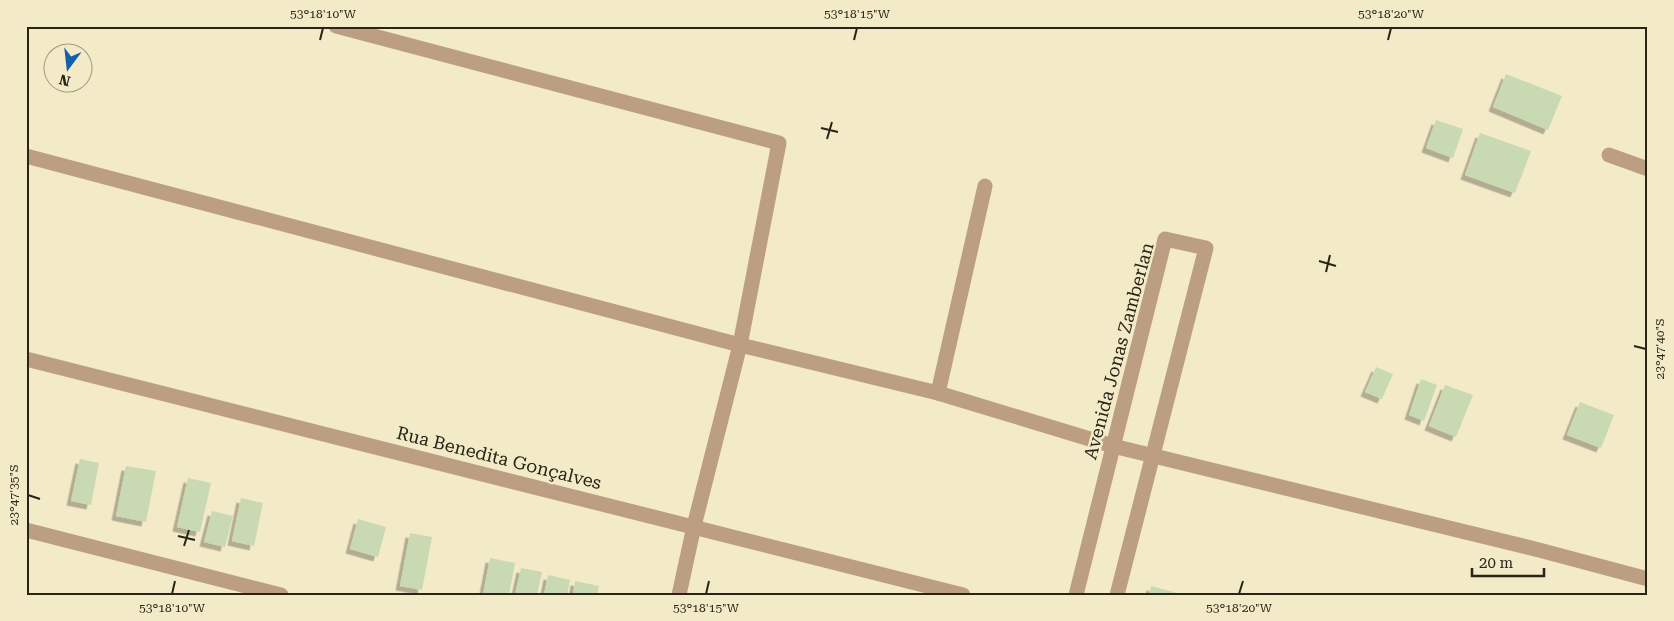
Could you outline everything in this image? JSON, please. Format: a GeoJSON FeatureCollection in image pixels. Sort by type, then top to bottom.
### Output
{"type":"FeatureCollection","features":[{"type":"Feature","properties":{"kind":"street"},"geometry":{"type":"LineString","coordinates":[[336,26],[779,143],[740,345],[694,526],[679,595]]}},
{"type":"Feature","properties":{"kind":"street"},"geometry":{"type":"LineString","coordinates":[[1609,155],[1648,170]]}},
{"type":"Feature","properties":{"kind":"street"},"geometry":{"type":"LineString","coordinates":[[26,156],[740,345],[938,393],[1114,446],[1539,550],[1648,579]]}},
{"type":"Feature","properties":{"kind":"street"},"geometry":{"type":"LineString","coordinates":[[938,393],[985,186]]}},
{"type":"Feature","properties":{"kind":"street","name":"Avenida Jonas Zamberlan"},"geometry":{"type":"LineString","coordinates":[[1076,595],[1166,239],[1206,248],[1117,595]]}},
{"type":"Feature","properties":{"kind":"street","name":"Rua Benedita Gonçalves"},"geometry":{"type":"LineString","coordinates":[[26,359],[963,595]]}},
{"type":"Feature","properties":{"kind":"street"},"geometry":{"type":"LineString","coordinates":[[26,530],[281,595]]}},
{"type":"Feature","properties":{"kind":"building"},"geometry":{"type":"Polygon","coordinates":[[[1506,74],[1562,96],[1548,130],[1493,107],[1506,74]]]}},
{"type":"Feature","properties":{"kind":"building"},"geometry":{"type":"Polygon","coordinates":[[[1436,120],[1463,129],[1453,158],[1426,148],[1436,120]]]}},
{"type":"Feature","properties":{"kind":"building"},"geometry":{"type":"Polygon","coordinates":[[[1480,133],[1531,151],[1515,193],[1465,175],[1480,133]]]}},
{"type":"Feature","properties":{"kind":"building"},"geometry":{"type":"Polygon","coordinates":[[[1376,367],[1393,374],[1382,399],[1365,392],[1376,367]]]}},
{"type":"Feature","properties":{"kind":"building"},"geometry":{"type":"Polygon","coordinates":[[[1421,379],[1437,385],[1424,421],[1409,415],[1421,379]]]}},
{"type":"Feature","properties":{"kind":"building"},"geometry":{"type":"Polygon","coordinates":[[[1445,385],[1473,395],[1456,437],[1429,426],[1445,385]]]}},
{"type":"Feature","properties":{"kind":"building"},"geometry":{"type":"Polygon","coordinates":[[[1580,402],[1614,415],[1601,448],[1567,435],[1580,402]]]}},
{"type":"Feature","properties":{"kind":"building"},"geometry":{"type":"Polygon","coordinates":[[[80,459],[99,463],[91,505],[71,501],[80,459]]]}},
{"type":"Feature","properties":{"kind":"building"},"geometry":{"type":"Polygon","coordinates":[[[126,466],[156,471],[146,522],[116,516],[126,466]]]}},
{"type":"Feature","properties":{"kind":"building"},"geometry":{"type":"Polygon","coordinates":[[[188,478],[211,483],[200,532],[177,527],[188,478]]]}},
{"type":"Feature","properties":{"kind":"building"},"geometry":{"type":"Polygon","coordinates":[[[241,498],[263,503],[254,546],[232,541],[241,498]]]}},
{"type":"Feature","properties":{"kind":"building"},"geometry":{"type":"Polygon","coordinates":[[[212,511],[233,516],[225,547],[204,542],[212,511]]]}},
{"type":"Feature","properties":{"kind":"building"},"geometry":{"type":"Polygon","coordinates":[[[358,519],[386,527],[378,557],[350,549],[358,519]]]}},
{"type":"Feature","properties":{"kind":"building"},"geometry":{"type":"Polygon","coordinates":[[[410,533],[432,537],[422,590],[400,586],[410,533]]]}},
{"type":"Feature","properties":{"kind":"building"},"geometry":{"type":"Polygon","coordinates":[[[490,558],[515,563],[509,595],[483,595],[490,558]]]}},
{"type":"Feature","properties":{"kind":"building"},"geometry":{"type":"Polygon","coordinates":[[[521,568],[542,572],[537,595],[515,595],[521,568]]]}},
{"type":"Feature","properties":{"kind":"building"},"geometry":{"type":"Polygon","coordinates":[[[548,575],[570,580],[567,595],[544,595],[548,575]]]}},
{"type":"Feature","properties":{"kind":"building"},"geometry":{"type":"Polygon","coordinates":[[[575,581],[599,586],[597,595],[573,595],[575,581]]]}},
{"type":"Feature","properties":{"kind":"building"},"geometry":{"type":"Polygon","coordinates":[[[1151,586],[1181,594],[1181,595],[1149,595],[1151,586]]]}}]}
